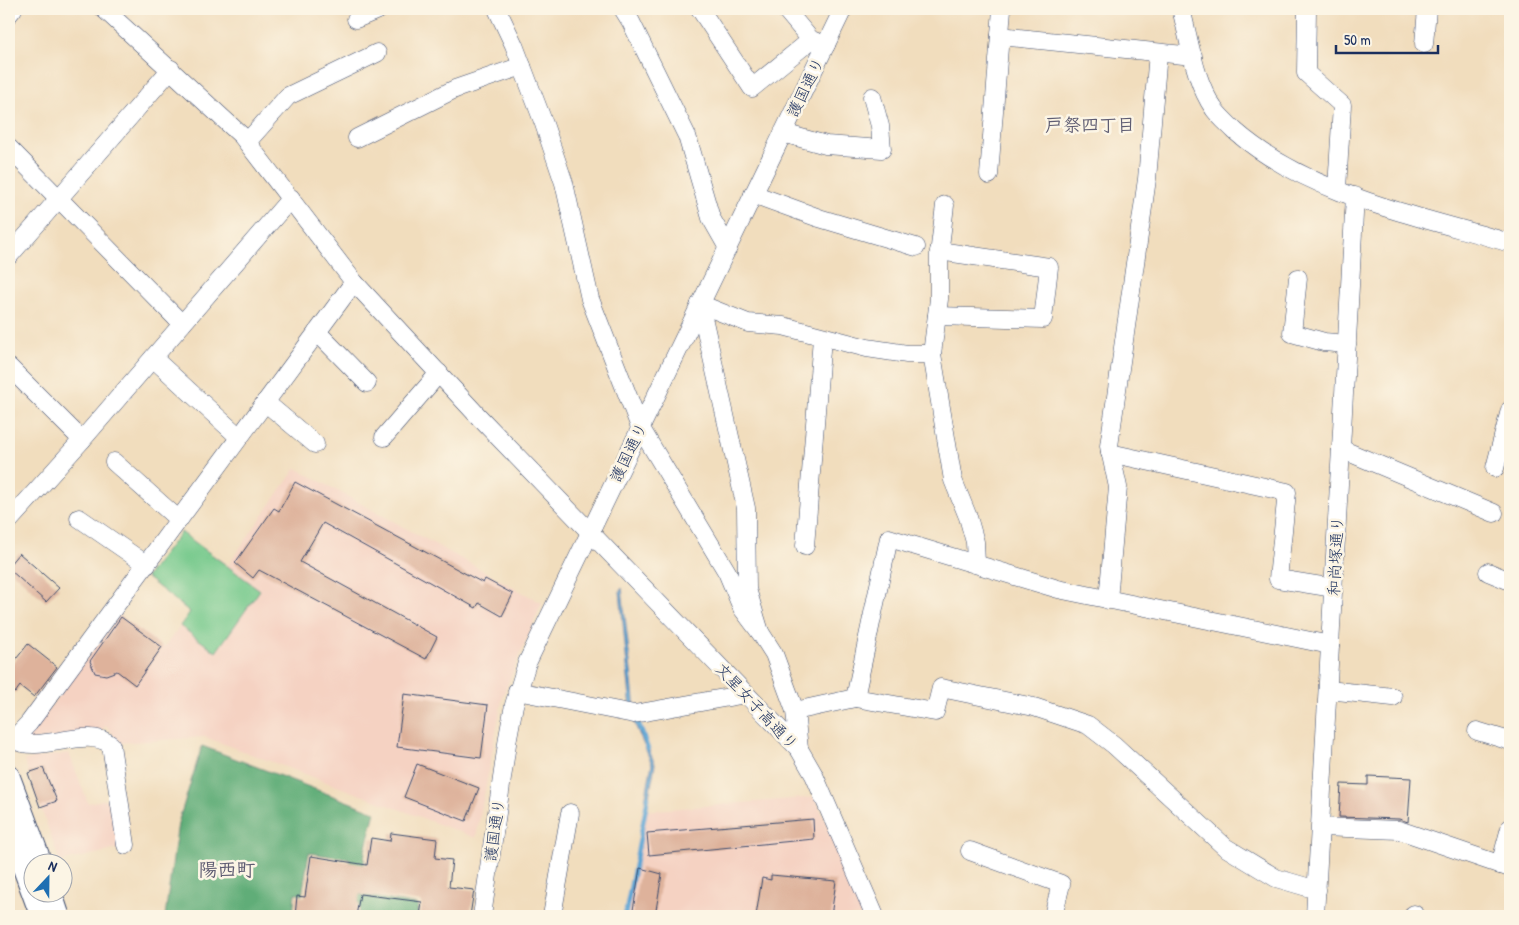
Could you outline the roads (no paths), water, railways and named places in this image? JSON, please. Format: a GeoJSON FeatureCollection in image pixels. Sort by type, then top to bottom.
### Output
{"type":"FeatureCollection","features":[{"type":"Feature","properties":{"kind":"main road"},"geometry":{"type":"LineString","coordinates":[[9,776],[37,852]]}},
{"type":"Feature","properties":{"kind":"main road"},"geometry":{"type":"LineString","coordinates":[[9,829],[41,916]]}},
{"type":"Feature","properties":{"kind":"main road"},"geometry":{"type":"LineString","coordinates":[[54,902],[59,916]]}},
{"type":"Feature","properties":{"kind":"street"},"geometry":{"type":"LineString","coordinates":[[9,14],[13,9]]}},
{"type":"Feature","properties":{"kind":"street","name":"文星女子高通り"},"geometry":{"type":"LineString","coordinates":[[104,9],[171,69],[247,142],[354,282],[799,749],[814,775],[874,916]]}},
{"type":"Feature","properties":{"kind":"street"},"geometry":{"type":"LineString","coordinates":[[356,18],[380,9]]}},
{"type":"Feature","properties":{"kind":"street"},"geometry":{"type":"LineString","coordinates":[[497,9],[522,66],[564,182],[590,299],[640,427],[727,572],[742,608],[774,654],[795,711],[799,749]]}},
{"type":"Feature","properties":{"kind":"street"},"geometry":{"type":"LineString","coordinates":[[623,9],[687,136],[710,218],[728,248]]}},
{"type":"Feature","properties":{"kind":"street"},"geometry":{"type":"LineString","coordinates":[[700,9],[752,88],[818,42],[785,9]]}},
{"type":"Feature","properties":{"kind":"street","name":"護国通り"},"geometry":{"type":"LineString","coordinates":[[482,916],[508,737],[526,663],[783,133],[818,42],[843,9]]}},
{"type":"Feature","properties":{"kind":"street"},"geometry":{"type":"LineString","coordinates":[[989,175],[1002,9]]}},
{"type":"Feature","properties":{"kind":"street"},"geometry":{"type":"LineString","coordinates":[[1181,9],[1193,56],[1207,97],[1223,120],[1261,150],[1296,170],[1355,196],[1510,240]]}},
{"type":"Feature","properties":{"kind":"street"},"geometry":{"type":"LineString","coordinates":[[1307,9],[1306,73],[1342,105],[1337,189]]}},
{"type":"Feature","properties":{"kind":"street"},"geometry":{"type":"LineString","coordinates":[[1424,44],[1427,9]]}},
{"type":"Feature","properties":{"kind":"street"},"geometry":{"type":"LineString","coordinates":[[1000,36],[1193,56]]}},
{"type":"Feature","properties":{"kind":"street"},"geometry":{"type":"LineString","coordinates":[[247,142],[288,96],[377,53]]}},
{"type":"Feature","properties":{"kind":"street"},"geometry":{"type":"LineString","coordinates":[[1108,600],[1118,487],[1109,446],[1146,179],[1158,53]]}},
{"type":"Feature","properties":{"kind":"street"},"geometry":{"type":"LineString","coordinates":[[357,138],[455,89],[522,66]]}},
{"type":"Feature","properties":{"kind":"street"},"geometry":{"type":"LineString","coordinates":[[9,256],[171,69]]}},
{"type":"Feature","properties":{"kind":"street"},"geometry":{"type":"LineString","coordinates":[[783,133],[826,145],[882,149],[880,126],[872,97]]}},
{"type":"Feature","properties":{"kind":"street"},"geometry":{"type":"LineString","coordinates":[[9,148],[182,324]]}},
{"type":"Feature","properties":{"kind":"street"},"geometry":{"type":"LineString","coordinates":[[753,194],[819,218],[916,247]]}},
{"type":"Feature","properties":{"kind":"street","name":"和尚塚通り"},"geometry":{"type":"LineString","coordinates":[[1315,916],[1355,196]]}},
{"type":"Feature","properties":{"kind":"street"},"geometry":{"type":"LineString","coordinates":[[9,521],[82,440],[291,198]]}},
{"type":"Feature","properties":{"kind":"street"},"geometry":{"type":"LineString","coordinates":[[945,205],[939,251],[937,316],[932,354],[953,480],[975,542],[976,564]]}},
{"type":"Feature","properties":{"kind":"street"},"geometry":{"type":"LineString","coordinates":[[937,316],[1043,319],[1049,267],[939,251]]}},
{"type":"Feature","properties":{"kind":"street"},"geometry":{"type":"LineString","coordinates":[[1298,278],[1292,333],[1324,342],[1347,344]]}},
{"type":"Feature","properties":{"kind":"street"},"geometry":{"type":"LineString","coordinates":[[11,742],[147,565],[354,282]]}},
{"type":"Feature","properties":{"kind":"street"},"geometry":{"type":"LineString","coordinates":[[700,304],[746,508],[747,589],[760,632]]}},
{"type":"Feature","properties":{"kind":"street"},"geometry":{"type":"LineString","coordinates":[[700,304],[748,323],[782,326],[822,338],[907,354],[932,354]]}},
{"type":"Feature","properties":{"kind":"street"},"geometry":{"type":"LineString","coordinates":[[317,332],[367,382]]}},
{"type":"Feature","properties":{"kind":"street"},"geometry":{"type":"LineString","coordinates":[[805,546],[822,338]]}},
{"type":"Feature","properties":{"kind":"street"},"geometry":{"type":"LineString","coordinates":[[153,358],[239,437]]}},
{"type":"Feature","properties":{"kind":"street"},"geometry":{"type":"LineString","coordinates":[[9,367],[82,440]]}},
{"type":"Feature","properties":{"kind":"street"},"geometry":{"type":"LineString","coordinates":[[384,437],[439,373]]}},
{"type":"Feature","properties":{"kind":"street"},"geometry":{"type":"LineString","coordinates":[[265,402],[315,444]]}},
{"type":"Feature","properties":{"kind":"street"},"geometry":{"type":"LineString","coordinates":[[1495,468],[1510,410]]}},
{"type":"Feature","properties":{"kind":"street"},"geometry":{"type":"LineString","coordinates":[[1341,449],[1494,513]]}},
{"type":"Feature","properties":{"kind":"street"},"geometry":{"type":"LineString","coordinates":[[1110,453],[1287,492],[1278,579],[1334,588]]}},
{"type":"Feature","properties":{"kind":"street"},"geometry":{"type":"LineString","coordinates":[[114,462],[179,520]]}},
{"type":"Feature","properties":{"kind":"street"},"geometry":{"type":"LineString","coordinates":[[79,518],[147,565]]}},
{"type":"Feature","properties":{"kind":"street"},"geometry":{"type":"LineString","coordinates":[[854,698],[889,538],[1058,589],[1330,646]]}},
{"type":"Feature","properties":{"kind":"street"},"geometry":{"type":"LineString","coordinates":[[1488,572],[1510,581]]}},
{"type":"Feature","properties":{"kind":"street"},"geometry":{"type":"LineString","coordinates":[[795,711],[854,698],[934,712],[941,688],[1034,707],[1088,724],[1114,745],[1225,847],[1276,878],[1317,890]]}},
{"type":"Feature","properties":{"kind":"street"},"geometry":{"type":"LineString","coordinates":[[1328,690],[1393,697]]}},
{"type":"Feature","properties":{"kind":"street"},"geometry":{"type":"LineString","coordinates":[[518,691],[634,714],[746,694]]}},
{"type":"Feature","properties":{"kind":"street"},"geometry":{"type":"LineString","coordinates":[[1477,731],[1510,741]]}},
{"type":"Feature","properties":{"kind":"street"},"geometry":{"type":"LineString","coordinates":[[11,742],[29,744],[98,738],[110,745],[126,845]]}},
{"type":"Feature","properties":{"kind":"street"},"geometry":{"type":"LineString","coordinates":[[552,916],[570,813]]}},
{"type":"Feature","properties":{"kind":"street"},"geometry":{"type":"LineString","coordinates":[[1321,827],[1399,830],[1505,866],[1510,828]]}},
{"type":"Feature","properties":{"kind":"street"},"geometry":{"type":"LineString","coordinates":[[970,851],[1061,884],[1053,916]]}},
{"type":"Feature","properties":{"kind":"water"},"geometry":{"type":"Polygon","coordinates":[[[622,588],[635,709],[631,709],[620,591],[622,588]]]}},
{"type":"Feature","properties":{"kind":"water"},"geometry":{"type":"Polygon","coordinates":[[[636,721],[655,764],[648,802],[645,801],[652,764],[634,722],[636,721]]]}},
{"type":"Feature","properties":{"kind":"waterway"},"geometry":{"type":"LineString","coordinates":[[639,724],[648,749]]}},
{"type":"Feature","properties":{"kind":"waterway"},"geometry":{"type":"LineString","coordinates":[[625,916],[648,797]]}},
{"type":"Feature","properties":{"kind":"district","name":"戸祭四丁目"},"geometry":{"type":"Point","coordinates":[1090,125]}},
{"type":"Feature","properties":{"kind":"district","name":"陽西町"},"geometry":{"type":"Point","coordinates":[227,869]}}]}
